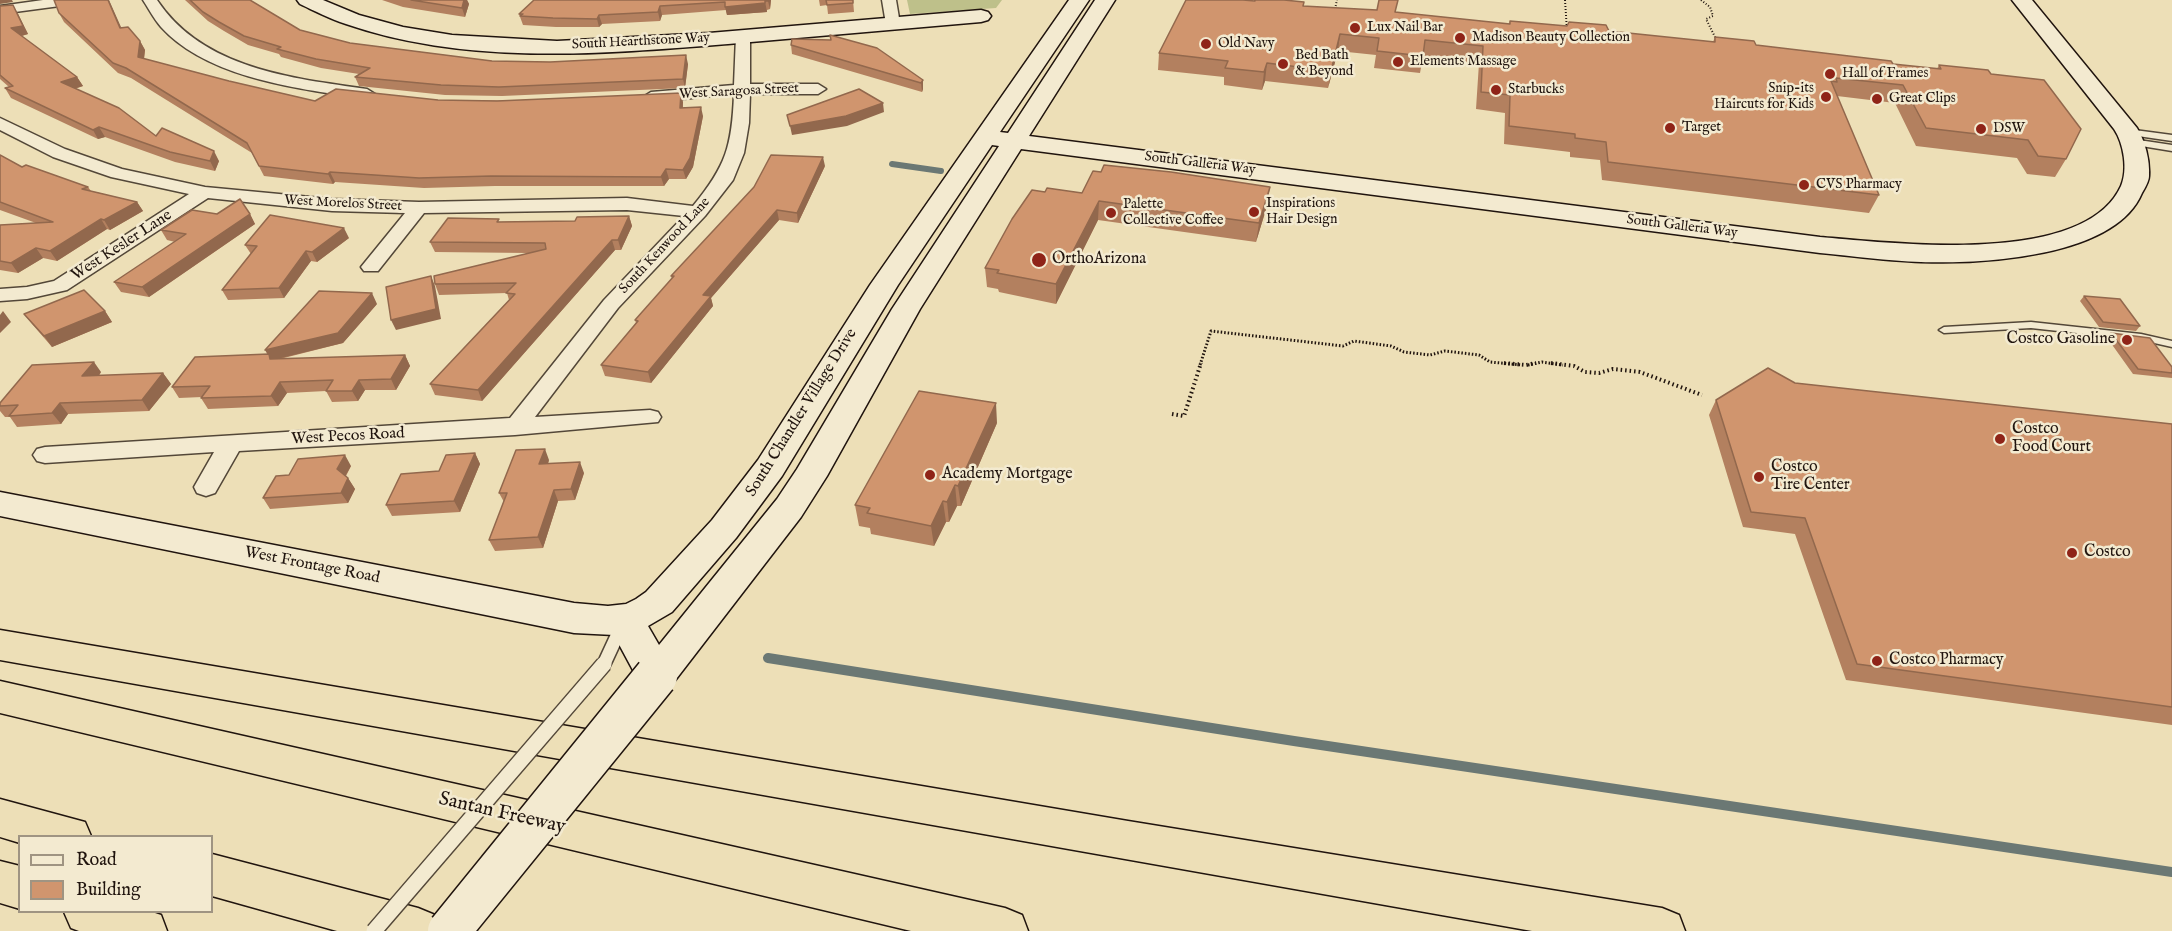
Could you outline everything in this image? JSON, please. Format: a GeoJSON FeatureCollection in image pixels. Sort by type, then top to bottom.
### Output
{"type":"FeatureCollection","features":[{"type":"Feature","properties":{"kind":"highway"},"geometry":{"type":"LineString","coordinates":[[0,645],[1116,839],[1662,931]]}},
{"type":"Feature","properties":{"kind":"highway","name":"Santan Freeway"},"geometry":{"type":"LineString","coordinates":[[0,697],[1005,931]]}},
{"type":"Feature","properties":{"kind":"highway"},"geometry":{"type":"LineString","coordinates":[[0,818],[62,835]]}},
{"type":"Feature","properties":{"kind":"highway"},"geometry":{"type":"LineString","coordinates":[[213,875],[418,931]]}},
{"type":"Feature","properties":{"kind":"highway"},"geometry":{"type":"LineString","coordinates":[[0,882],[18,887]]}},
{"type":"Feature","properties":{"kind":"highway"},"geometry":{"type":"LineString","coordinates":[[90,913],[144,931]]}},
{"type":"Feature","properties":{"kind":"street"},"geometry":{"type":"LineString","coordinates":[[0,10],[75,0]]}},
{"type":"Feature","properties":{"kind":"street"},"geometry":{"type":"LineString","coordinates":[[150,0],[154,10],[185,42],[224,62],[290,82],[382,96]]}},
{"type":"Feature","properties":{"kind":"street","name":"South Hearthstone Way"},"geometry":{"type":"LineString","coordinates":[[307,0],[345,18],[373,27],[427,37],[490,44],[561,47],[743,36],[981,16]]}},
{"type":"Feature","properties":{"kind":"street"},"geometry":{"type":"LineString","coordinates":[[889,0],[893,24]]}},
{"type":"Feature","properties":{"kind":"street","name":"South Chandler Village Drive"},"geometry":{"type":"LineString","coordinates":[[448,931],[656,676],[789,508],[816,466],[1079,0]]}},
{"type":"Feature","properties":{"kind":"street","name":"South Chandler Village Drive"},"geometry":{"type":"LineString","coordinates":[[624,619],[648,610],[659,602],[747,500],[787,443],[884,285],[1105,0]]}},
{"type":"Feature","properties":{"kind":"street","name":"South Galleria Way"},"geometry":{"type":"LineString","coordinates":[[999,139],[1820,245],[1931,254],[2022,248],[2066,238],[2095,228],[2124,205],[2138,178],[2138,164],[2130,137],[2095,88],[2022,0]]}},
{"type":"Feature","properties":{"kind":"street","name":"South Kenwood Lane"},"geometry":{"type":"LineString","coordinates":[[515,427],[611,304],[698,213],[724,180],[735,153],[741,123],[743,36]]}},
{"type":"Feature","properties":{"kind":"street","name":"West Saragosa Street"},"geometry":{"type":"LineString","coordinates":[[636,98],[740,89],[819,88]]}},
{"type":"Feature","properties":{"kind":"street","name":"West Morelos Street"},"geometry":{"type":"LineString","coordinates":[[0,123],[59,153],[117,173],[205,192],[332,205],[419,208],[627,204],[698,213]]}},
{"type":"Feature","properties":{"kind":"street","name":"West Kesler Lane"},"geometry":{"type":"LineString","coordinates":[[0,295],[27,293],[60,286],[205,192]]}},
{"type":"Feature","properties":{"kind":"street"},"geometry":{"type":"LineString","coordinates":[[371,267],[419,208]]}},
{"type":"Feature","properties":{"kind":"street","name":"West Pecos Road"},"geometry":{"type":"LineString","coordinates":[[45,455],[650,417]]}},
{"type":"Feature","properties":{"kind":"street"},"geometry":{"type":"LineString","coordinates":[[206,487],[231,444]]}},
{"type":"Feature","properties":{"kind":"street","name":"West Frontage Road"},"geometry":{"type":"LineString","coordinates":[[0,504],[574,618],[599,622],[624,619]]}},
{"type":"Feature","properties":{"kind":"street"},"geometry":{"type":"LineString","coordinates":[[624,619],[656,676]]}},
{"type":"Feature","properties":{"kind":"lane"},"geometry":{"type":"LineString","coordinates":[[2130,137],[2172,138]]}},
{"type":"Feature","properties":{"kind":"lane"},"geometry":{"type":"LineString","coordinates":[[2130,137],[2172,148]]}},
{"type":"Feature","properties":{"kind":"lane"},"geometry":{"type":"LineString","coordinates":[[1944,330],[2031,325],[2141,337],[2172,344]]}},
{"type":"Feature","properties":{"kind":"lane"},"geometry":{"type":"LineString","coordinates":[[374,931],[604,664],[624,619]]}},
{"type":"Feature","properties":{"kind":"path"},"geometry":{"type":"LineString","coordinates":[[1335,9],[1337,0]]}},
{"type":"Feature","properties":{"kind":"path"},"geometry":{"type":"LineString","coordinates":[[1565,0],[1567,32]]}},
{"type":"Feature","properties":{"kind":"path"},"geometry":{"type":"LineString","coordinates":[[1701,0],[1710,7],[1713,16],[1706,19],[1708,27],[1713,29],[1719,47]]}},
{"type":"Feature","properties":{"kind":"path"},"geometry":{"type":"LineString","coordinates":[[1172,414],[1184,416],[1211,331],[1343,346],[1354,342],[1364,342],[1391,346],[1404,352],[1430,355],[1444,351],[1479,355],[1490,362],[1526,365],[1542,362],[1574,366],[1585,372],[1599,373],[1613,369],[1640,372],[1702,395]]}},
{"type":"Feature","properties":{"kind":"green space"},"geometry":{"type":"Polygon","coordinates":[[[907,0],[1002,0],[996,8],[910,14],[907,0]]]}},
{"type":"Feature","properties":{"kind":"building"},"geometry":{"type":"Polygon","coordinates":[[[54,0],[108,0],[120,28],[128,27],[140,41],[138,57],[315,101],[336,89],[438,100],[497,101],[681,93],[680,108],[701,107],[690,158],[683,170],[666,169],[661,177],[419,178],[330,172],[328,174],[259,166],[247,143],[126,68],[113,63],[59,13],[54,0]]]}},
{"type":"Feature","properties":{"kind":"building"},"geometry":{"type":"Polygon","coordinates":[[[190,0],[250,0],[300,30],[350,43],[492,61],[550,62],[686,55],[683,79],[499,87],[441,85],[355,77],[370,68],[316,59],[277,49],[281,47],[244,36],[219,22],[190,0]]]}},
{"type":"Feature","properties":{"kind":"building"},"geometry":{"type":"Polygon","coordinates":[[[411,0],[464,0],[462,8],[411,0]]]}},
{"type":"Feature","properties":{"kind":"building"},"geometry":{"type":"Polygon","coordinates":[[[534,0],[768,1],[725,7],[725,2],[660,6],[658,12],[599,15],[597,19],[520,16],[523,14],[519,14],[534,0]]]}},
{"type":"Feature","properties":{"kind":"building"},"geometry":{"type":"Polygon","coordinates":[[[826,0],[853,0],[853,3],[827,5],[826,0]]]}},
{"type":"Feature","properties":{"kind":"building"},"geometry":{"type":"Polygon","coordinates":[[[1186,0],[1284,0],[1304,2],[1303,6],[1377,10],[1379,0],[1398,0],[1395,12],[1510,24],[1510,21],[1567,26],[1569,22],[1606,25],[1609,31],[1715,42],[1715,37],[1754,41],[1756,45],[1891,61],[1893,64],[1941,69],[1939,65],[1988,70],[1991,74],[2044,80],[2081,129],[2066,159],[2038,156],[2028,140],[1926,128],[1903,85],[1836,78],[1837,82],[1831,81],[1879,195],[1608,162],[1606,142],[1575,138],[1575,134],[1509,126],[1510,95],[1481,92],[1483,46],[1425,40],[1423,56],[1377,51],[1379,38],[1340,34],[1331,71],[1267,63],[1264,72],[1225,68],[1228,61],[1159,53],[1186,0]]]}},
{"type":"Feature","properties":{"kind":"building"},"geometry":{"type":"Polygon","coordinates":[[[13,5],[23,26],[11,28],[77,77],[61,82],[119,108],[156,136],[162,128],[214,151],[210,161],[170,152],[99,127],[93,130],[5,88],[13,86],[0,75],[0,6],[13,5]]]}},
{"type":"Feature","properties":{"kind":"building"},"geometry":{"type":"Polygon","coordinates":[[[830,35],[877,48],[923,80],[921,83],[791,45],[792,39],[831,40],[830,35]]]}},
{"type":"Feature","properties":{"kind":"building"},"geometry":{"type":"Polygon","coordinates":[[[859,89],[883,103],[846,116],[790,126],[787,115],[859,89]]]}},
{"type":"Feature","properties":{"kind":"building"},"geometry":{"type":"Polygon","coordinates":[[[0,155],[22,167],[26,165],[88,187],[82,189],[137,202],[104,220],[101,219],[50,251],[36,248],[11,263],[0,261],[0,225],[53,222],[0,202],[0,155]]]}},
{"type":"Feature","properties":{"kind":"building"},"geometry":{"type":"Polygon","coordinates":[[[771,155],[823,157],[797,213],[777,210],[703,295],[711,296],[648,372],[601,365],[638,321],[635,320],[674,276],[671,276],[754,187],[771,155]]]}},
{"type":"Feature","properties":{"kind":"building"},"geometry":{"type":"Polygon","coordinates":[[[1104,165],[1171,172],[1270,187],[1259,223],[1099,201],[1056,284],[997,273],[999,270],[985,268],[1012,219],[1032,190],[1045,192],[1047,188],[1082,193],[1093,171],[1101,172],[1104,165]]]}},
{"type":"Feature","properties":{"kind":"building"},"geometry":{"type":"Polygon","coordinates":[[[240,199],[250,214],[142,287],[114,282],[186,234],[161,230],[192,210],[217,214],[240,199]]]}},
{"type":"Feature","properties":{"kind":"building"},"geometry":{"type":"Polygon","coordinates":[[[270,215],[344,228],[312,252],[306,251],[279,288],[222,290],[257,246],[245,245],[270,215]]]}},
{"type":"Feature","properties":{"kind":"building"},"geometry":{"type":"Polygon","coordinates":[[[629,216],[618,240],[612,240],[478,390],[430,384],[515,294],[506,293],[516,283],[435,284],[434,276],[546,249],[545,243],[430,242],[448,218],[499,219],[497,222],[575,221],[577,217],[629,216]]]}},
{"type":"Feature","properties":{"kind":"building"},"geometry":{"type":"Polygon","coordinates":[[[431,276],[436,309],[391,320],[386,287],[431,276]]]}},
{"type":"Feature","properties":{"kind":"building"},"geometry":{"type":"Polygon","coordinates":[[[84,290],[105,311],[44,336],[24,314],[84,290]]]}},
{"type":"Feature","properties":{"kind":"building"},"geometry":{"type":"Polygon","coordinates":[[[319,291],[372,293],[338,333],[265,350],[319,291]]]}},
{"type":"Feature","properties":{"kind":"building"},"geometry":{"type":"Polygon","coordinates":[[[2084,296],[2120,299],[2140,326],[2103,322],[2084,296]]]}},
{"type":"Feature","properties":{"kind":"building"},"geometry":{"type":"Polygon","coordinates":[[[2111,333],[2150,338],[2172,367],[2172,373],[2138,369],[2111,333]]]}},
{"type":"Feature","properties":{"kind":"building"},"geometry":{"type":"Polygon","coordinates":[[[269,354],[270,359],[405,355],[391,379],[359,380],[352,391],[326,391],[333,380],[280,382],[271,396],[201,398],[210,386],[172,387],[195,357],[269,354]]]}},
{"type":"Feature","properties":{"kind":"building"},"geometry":{"type":"Polygon","coordinates":[[[94,362],[82,376],[163,373],[142,400],[60,403],[52,413],[9,416],[18,405],[0,406],[0,403],[32,365],[94,362]]]}},
{"type":"Feature","properties":{"kind":"building"},"geometry":{"type":"Polygon","coordinates":[[[1768,368],[1795,383],[2172,424],[2172,707],[1857,664],[1805,518],[1751,512],[1716,400],[1768,368]]]}},
{"type":"Feature","properties":{"kind":"building","name":"Academy Mortgage"},"geometry":{"type":"Polygon","coordinates":[[[919,391],[996,403],[958,486],[955,485],[947,502],[943,501],[931,526],[867,513],[870,508],[855,505],[919,391]]]}},
{"type":"Feature","properties":{"kind":"building"},"geometry":{"type":"Polygon","coordinates":[[[545,449],[539,464],[580,462],[571,489],[554,490],[538,537],[489,540],[507,493],[499,493],[516,450],[545,449]]]}},
{"type":"Feature","properties":{"kind":"building"},"geometry":{"type":"Polygon","coordinates":[[[475,453],[454,501],[386,505],[401,474],[439,471],[446,455],[475,453]]]}},
{"type":"Feature","properties":{"kind":"building"},"geometry":{"type":"Polygon","coordinates":[[[345,455],[337,469],[348,478],[341,493],[263,498],[276,476],[289,475],[298,459],[345,455]]]}},
{"type":"Feature","properties":{"kind":"waterway"},"geometry":{"type":"LineString","coordinates":[[892,164],[941,171]]}},
{"type":"Feature","properties":{"kind":"waterway"},"geometry":{"type":"LineString","coordinates":[[768,658],[1294,741],[2172,872]]}},
{"type":"Feature","properties":{"kind":"place","name":"Lux Nail Bar"},"geometry":{"type":"Point","coordinates":[1355,28]}},
{"type":"Feature","properties":{"kind":"place","name":"Madison Beauty Collection"},"geometry":{"type":"Point","coordinates":[1460,38]}},
{"type":"Feature","properties":{"kind":"place","name":"Old Navy"},"geometry":{"type":"Point","coordinates":[1206,44]}},
{"type":"Feature","properties":{"kind":"place","name":"Elements Massage"},"geometry":{"type":"Point","coordinates":[1398,62]}},
{"type":"Feature","properties":{"kind":"place","name":"Bed Bath & Beyond"},"geometry":{"type":"Point","coordinates":[1283,64]}},
{"type":"Feature","properties":{"kind":"place","name":"Hall of Frames"},"geometry":{"type":"Point","coordinates":[1830,74]}},
{"type":"Feature","properties":{"kind":"place","name":"Starbucks"},"geometry":{"type":"Point","coordinates":[1496,90]}},
{"type":"Feature","properties":{"kind":"place","name":"Snip-its Haircuts for Kids"},"geometry":{"type":"Point","coordinates":[1826,97]}},
{"type":"Feature","properties":{"kind":"place","name":"Great Clips"},"geometry":{"type":"Point","coordinates":[1877,99]}},
{"type":"Feature","properties":{"kind":"place","name":"Target"},"geometry":{"type":"Point","coordinates":[1670,128]}},
{"type":"Feature","properties":{"kind":"place","name":"DSW"},"geometry":{"type":"Point","coordinates":[1981,129]}},
{"type":"Feature","properties":{"kind":"place","name":"CVS Pharmacy"},"geometry":{"type":"Point","coordinates":[1804,185]}},
{"type":"Feature","properties":{"kind":"place","name":"Inspirations Hair Design"},"geometry":{"type":"Point","coordinates":[1254,212]}},
{"type":"Feature","properties":{"kind":"place","name":"Palette Collective Coffee"},"geometry":{"type":"Point","coordinates":[1111,213]}},
{"type":"Feature","properties":{"kind":"place","name":"OrthoArizona"},"geometry":{"type":"Point","coordinates":[1039,260]}},
{"type":"Feature","properties":{"kind":"place","name":"Costco Gasoline"},"geometry":{"type":"Point","coordinates":[2127,340]}},
{"type":"Feature","properties":{"kind":"place","name":"Costco Food Court"},"geometry":{"type":"Point","coordinates":[2000,439]}},
{"type":"Feature","properties":{"kind":"place","name":"Academy Mortgage"},"geometry":{"type":"Point","coordinates":[930,475]}},
{"type":"Feature","properties":{"kind":"place","name":"Costco Tire Center"},"geometry":{"type":"Point","coordinates":[1759,477]}},
{"type":"Feature","properties":{"kind":"place","name":"Costco"},"geometry":{"type":"Point","coordinates":[2072,553]}},
{"type":"Feature","properties":{"kind":"place","name":"Costco Pharmacy"},"geometry":{"type":"Point","coordinates":[1877,661]}}]}
